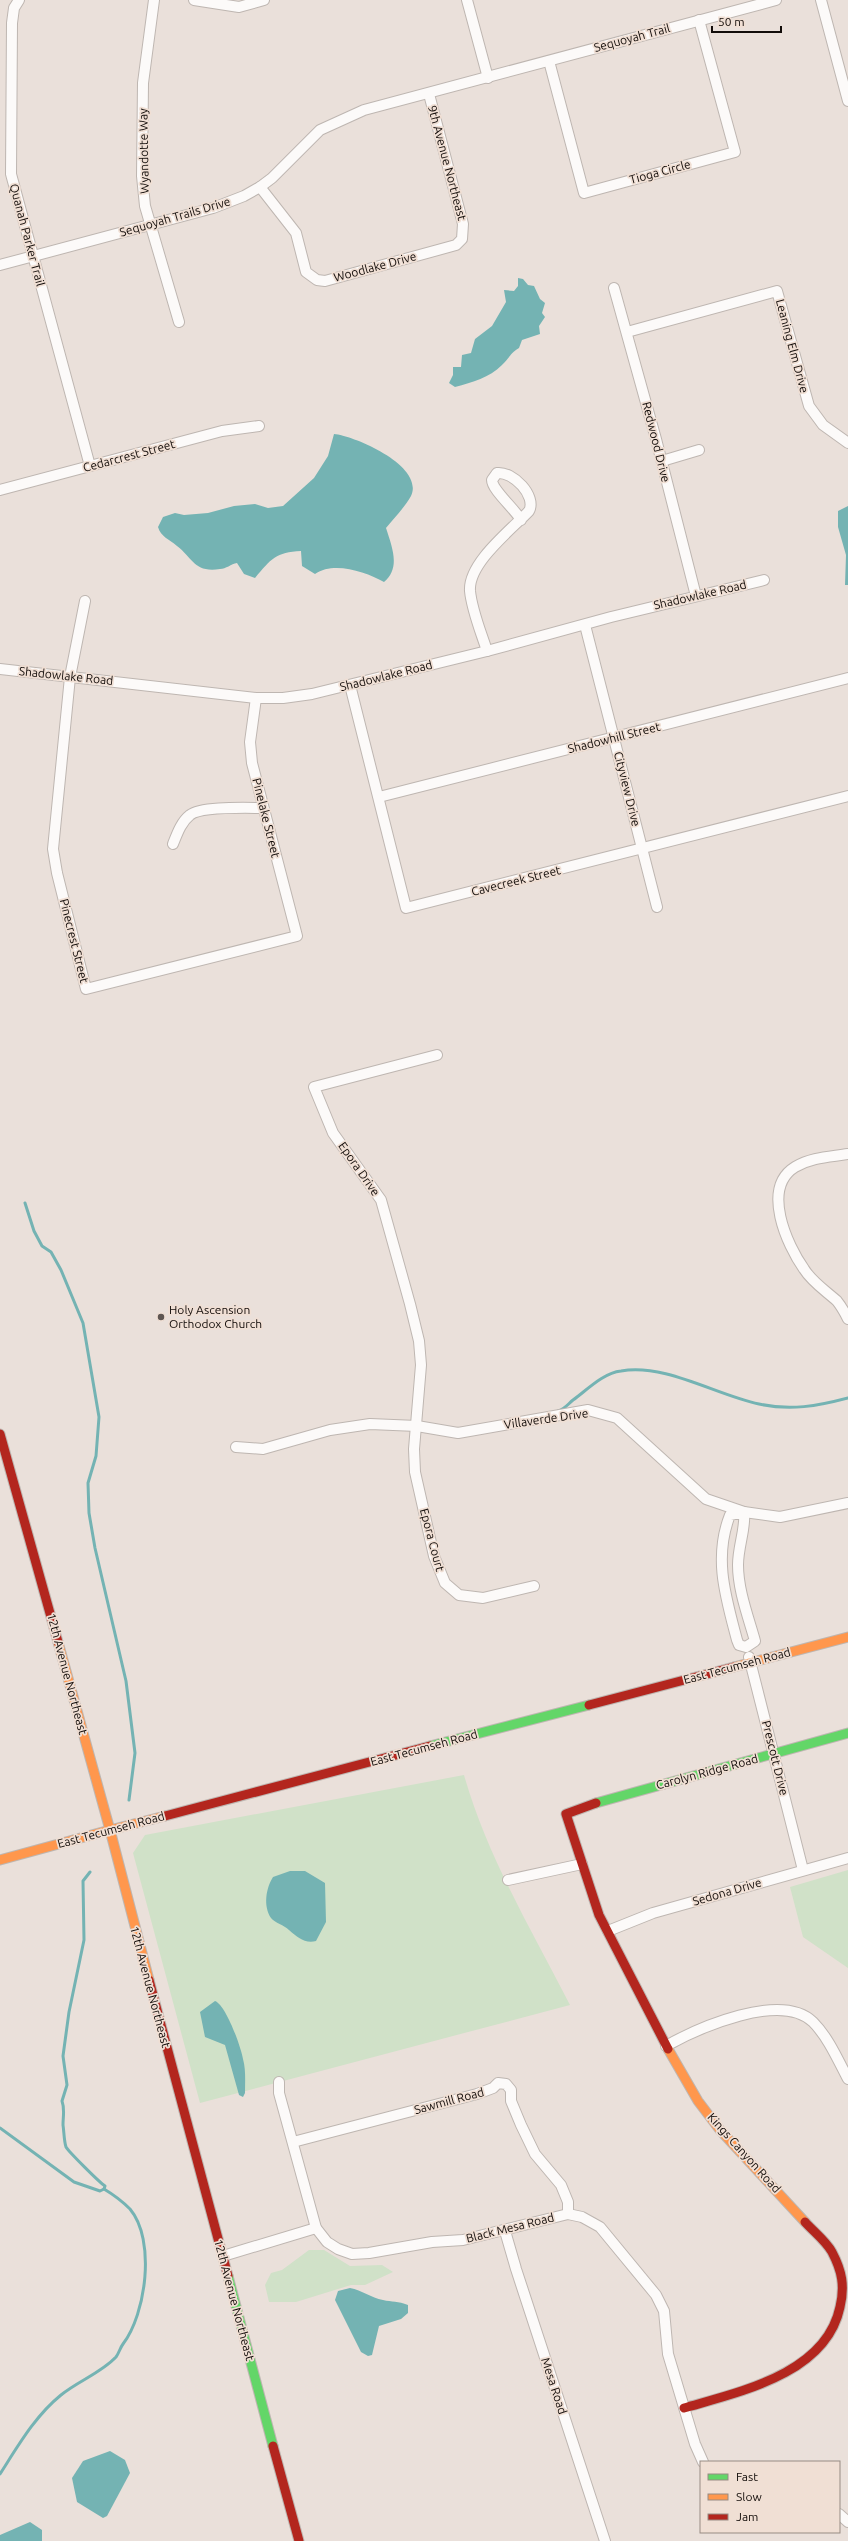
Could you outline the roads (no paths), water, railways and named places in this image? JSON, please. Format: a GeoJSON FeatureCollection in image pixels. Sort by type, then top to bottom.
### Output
{"type":"FeatureCollection","features":[{"type":"Feature","properties":{"kind":"main road","name":"12th Avenue Northeast"},"geometry":{"type":"LineString","coordinates":[[0,1434],[110,1830],[299,2541]]}},
{"type":"Feature","properties":{"kind":"main road","name":"East Tecumseh Road"},"geometry":{"type":"LineString","coordinates":[[0,1860],[848,1637]]}},
{"type":"Feature","properties":{"kind":"main road","name":"Carolyn Ridge Road"},"geometry":{"type":"LineString","coordinates":[[566,1814],[611,1798],[848,1733]]}},
{"type":"Feature","properties":{"kind":"main road","name":"Kings Canyon Road"},"geometry":{"type":"LineString","coordinates":[[566,1814],[592,1898],[666,2046],[698,2101],[720,2130],[831,2250],[840,2270],[846,2289],[838,2317],[825,2342],[806,2360],[753,2387],[684,2408]]}},
{"type":"Feature","properties":{"kind":"street","name":"Quanah Parker Trail"},"geometry":{"type":"LineString","coordinates":[[19,0],[14,8],[12,23],[10,166],[14,189],[90,466]]}},
{"type":"Feature","properties":{"kind":"street","name":"Wyandotte Way"},"geometry":{"type":"LineString","coordinates":[[154,0],[144,65],[141,161],[145,206],[179,322]]}},
{"type":"Feature","properties":{"kind":"street"},"geometry":{"type":"LineString","coordinates":[[194,0],[239,7],[264,0]]}},
{"type":"Feature","properties":{"kind":"street"},"geometry":{"type":"LineString","coordinates":[[467,0],[488,78]]}},
{"type":"Feature","properties":{"kind":"street","name":"Sequoyah Trail"},"geometry":{"type":"LineString","coordinates":[[488,78],[699,20],[757,2],[776,0]]}},
{"type":"Feature","properties":{"kind":"street"},"geometry":{"type":"LineString","coordinates":[[821,0],[848,101]]}},
{"type":"Feature","properties":{"kind":"street","name":"Tioga Circle"},"geometry":{"type":"LineString","coordinates":[[549,61],[584,193],[735,152],[699,20]]}},
{"type":"Feature","properties":{"kind":"street","name":"Sequoyah Trails Drive"},"geometry":{"type":"LineString","coordinates":[[0,265],[213,208],[244,196],[260,187],[288,163],[308,140],[332,123],[364,110],[488,78]]}},
{"type":"Feature","properties":{"kind":"street","name":"9th Avenue Northeast"},"geometry":{"type":"LineString","coordinates":[[429,94],[463,224],[462,239],[456,245],[449,248]]}},
{"type":"Feature","properties":{"kind":"street","name":"Woodlake Drive"},"geometry":{"type":"LineString","coordinates":[[260,187],[289,222],[299,240],[306,272],[317,280],[325,281],[449,248]]}},
{"type":"Feature","properties":{"kind":"street","name":"Redwood Drive"},"geometry":{"type":"LineString","coordinates":[[614,288],[662,461],[696,596]]}},
{"type":"Feature","properties":{"kind":"street","name":"Leaning Elm Drive"},"geometry":{"type":"LineString","coordinates":[[627,332],[777,291],[809,406],[823,425],[848,443]]}},
{"type":"Feature","properties":{"kind":"street","name":"Cedarcrest Street"},"geometry":{"type":"LineString","coordinates":[[0,490],[222,431],[259,426]]}},
{"type":"Feature","properties":{"kind":"street"},"geometry":{"type":"LineString","coordinates":[[662,461],[699,450]]}},
{"type":"Feature","properties":{"kind":"street"},"geometry":{"type":"LineString","coordinates":[[487,651],[470,592],[472,578],[480,563],[521,520],[531,508],[531,498],[510,476],[505,473],[497,473],[492,480],[494,489],[513,507],[521,520]]}},
{"type":"Feature","properties":{"kind":"street","name":"Shadowlake Road"},"geometry":{"type":"LineString","coordinates":[[0,669],[256,698],[298,696],[350,685],[487,651],[696,596],[764,580]]}},
{"type":"Feature","properties":{"kind":"street"},"geometry":{"type":"LineString","coordinates":[[70,677],[85,601]]}},
{"type":"Feature","properties":{"kind":"street","name":"Cityview Drive"},"geometry":{"type":"LineString","coordinates":[[585,625],[657,907]]}},
{"type":"Feature","properties":{"kind":"street","name":"Pinecrest Street"},"geometry":{"type":"LineString","coordinates":[[70,677],[53,849],[57,873],[86,989],[297,936]]}},
{"type":"Feature","properties":{"kind":"street","name":"Shadowhill Street"},"geometry":{"type":"LineString","coordinates":[[379,797],[848,678]]}},
{"type":"Feature","properties":{"kind":"street","name":"Cavecreek Street"},"geometry":{"type":"LineString","coordinates":[[350,685],[406,908],[848,796]]}},
{"type":"Feature","properties":{"kind":"street","name":"Pinelake Street"},"geometry":{"type":"LineString","coordinates":[[256,698],[250,752],[263,808],[297,936]]}},
{"type":"Feature","properties":{"kind":"street"},"geometry":{"type":"LineString","coordinates":[[173,844],[180,828],[191,814],[207,810],[263,808]]}},
{"type":"Feature","properties":{"kind":"street","name":"Epora Drive"},"geometry":{"type":"LineString","coordinates":[[417,1426],[421,1365],[419,1341],[381,1200],[333,1133],[314,1087],[437,1054]]}},
{"type":"Feature","properties":{"kind":"street"},"geometry":{"type":"LineString","coordinates":[[848,1154],[815,1158],[794,1168],[783,1182],[777,1199],[782,1224],[791,1247],[804,1270],[838,1302],[848,1319]]}},
{"type":"Feature","properties":{"kind":"street","name":"Villaverde Drive"},"geometry":{"type":"LineString","coordinates":[[236,1447],[263,1449],[330,1430],[370,1424],[417,1426],[458,1433],[588,1410],[617,1418],[706,1499],[744,1512],[780,1517],[848,1503]]}},
{"type":"Feature","properties":{"kind":"street","name":"Epora Court"},"geometry":{"type":"LineString","coordinates":[[417,1426],[414,1449],[415,1472],[434,1556],[445,1583],[459,1595],[483,1598],[534,1586]]}},
{"type":"Feature","properties":{"kind":"street"},"geometry":{"type":"LineString","coordinates":[[744,1512],[745,1522],[739,1543],[738,1566],[740,1584],[755,1641],[746,1647]]}},
{"type":"Feature","properties":{"kind":"street","name":"Prescott Drive"},"geometry":{"type":"LineString","coordinates":[[744,1512],[730,1515],[725,1528],[721,1567],[722,1583],[737,1640],[739,1645],[746,1647],[751,1662],[803,1870]]}},
{"type":"Feature","properties":{"kind":"street","name":"Sedona Drive"},"geometry":{"type":"LineString","coordinates":[[608,1932],[653,1913],[848,1858]]}},
{"type":"Feature","properties":{"kind":"street"},"geometry":{"type":"LineString","coordinates":[[508,1880],[582,1864]]}},
{"type":"Feature","properties":{"kind":"street"},"geometry":{"type":"LineString","coordinates":[[666,2046],[687,2034],[760,2010],[781,2009],[798,2014],[812,2021],[847,2074]]}},
{"type":"Feature","properties":{"kind":"street","name":"Black Mesa Road"},"geometry":{"type":"LineString","coordinates":[[279,2082],[279,2093],[316,2228],[327,2242],[338,2249],[352,2254],[370,2253],[432,2242],[463,2240],[505,2231],[568,2214],[582,2217],[600,2227],[656,2295],[664,2311],[668,2354],[695,2444],[703,2461]]}},
{"type":"Feature","properties":{"kind":"street","name":"Sawmill Road"},"geometry":{"type":"LineString","coordinates":[[293,2142],[477,2094],[493,2088],[498,2084],[506,2084],[511,2090],[511,2101],[535,2154],[561,2184],[568,2202],[568,2214]]}},
{"type":"Feature","properties":{"kind":"street"},"geometry":{"type":"LineString","coordinates":[[222,2256],[316,2228]]}},
{"type":"Feature","properties":{"kind":"street","name":"Mesa Road"},"geometry":{"type":"LineString","coordinates":[[505,2231],[605,2541]]}},
{"type":"Feature","properties":{"kind":"street"},"geometry":{"type":"LineString","coordinates":[[840,2515],[848,2522]]}},
{"type":"Feature","properties":{"kind":"water"},"geometry":{"type":"Polygon","coordinates":[[[518,278],[523,279],[528,285],[534,286],[540,299],[545,303],[542,313],[545,317],[539,326],[540,334],[522,340],[519,348],[492,373],[455,387],[449,383],[453,375],[453,367],[461,367],[462,355],[471,353],[475,339],[492,326],[506,302],[504,290],[514,291],[518,286],[518,278]]]}},
{"type":"Feature","properties":{"kind":"water"},"geometry":{"type":"Polygon","coordinates":[[[334,434],[357,440],[386,454],[408,474],[413,485],[409,500],[386,528],[394,557],[394,564],[389,576],[384,582],[377,578],[350,569],[331,568],[315,574],[302,566],[301,551],[280,555],[270,561],[255,578],[244,574],[237,563],[222,569],[205,569],[195,564],[174,544],[163,536],[159,530],[158,527],[163,517],[175,513],[184,515],[208,513],[234,506],[255,504],[268,508],[283,506],[314,478],[328,456],[334,434]]]}},
{"type":"Feature","properties":{"kind":"water"},"geometry":{"type":"Polygon","coordinates":[[[848,506],[848,585],[845,585],[846,555],[838,527],[838,511],[848,506]]]}},
{"type":"Feature","properties":{"kind":"water"},"geometry":{"type":"Polygon","coordinates":[[[290,1871],[305,1871],[325,1883],[326,1922],[316,1941],[308,1942],[295,1935],[287,1928],[273,1920],[267,1908],[266,1897],[273,1877],[290,1871]]]}},
{"type":"Feature","properties":{"kind":"water"},"geometry":{"type":"Polygon","coordinates":[[[215,2001],[224,2010],[242,2053],[245,2076],[245,2093],[243,2097],[239,2095],[225,2045],[205,2037],[200,2012],[215,2001]]]}},
{"type":"Feature","properties":{"kind":"water"},"geometry":{"type":"Polygon","coordinates":[[[350,2288],[359,2290],[374,2298],[408,2305],[408,2313],[401,2319],[379,2326],[372,2355],[368,2356],[361,2352],[335,2300],[338,2291],[350,2288]]]}},
{"type":"Feature","properties":{"kind":"water"},"geometry":{"type":"Polygon","coordinates":[[[110,2451],[125,2460],[130,2473],[107,2516],[103,2518],[77,2502],[72,2478],[83,2461],[110,2451]]]}},
{"type":"Feature","properties":{"kind":"water"},"geometry":{"type":"Polygon","coordinates":[[[30,2522],[42,2530],[42,2541],[0,2541],[0,2535],[30,2522]]]}},
{"type":"Feature","properties":{"kind":"waterway"},"geometry":{"type":"LineString","coordinates":[[25,1203],[34,1231],[42,1246],[51,1252],[61,1270],[83,1323],[99,1417],[96,1456],[88,1483],[89,1513],[95,1548],[126,1681],[135,1753],[129,1800]]}},
{"type":"Feature","properties":{"kind":"waterway"},"geometry":{"type":"LineString","coordinates":[[558,1411],[565,1408],[602,1378],[614,1372],[638,1370],[673,1376],[743,1400],[770,1406],[804,1407],[848,1398]]}},
{"type":"Feature","properties":{"kind":"waterway"},"geometry":{"type":"LineString","coordinates":[[0,2474],[20,2442],[43,2412],[61,2395],[103,2368],[116,2357],[131,2331],[137,2315],[145,2277],[143,2239],[138,2222],[130,2209],[118,2198],[104,2189],[105,2186],[68,2150],[64,2139],[64,2110],[62,2101],[67,2085],[63,2056],[69,2012],[84,1940],[83,1881],[90,1872]]}},
{"type":"Feature","properties":{"kind":"waterway"},"geometry":{"type":"LineString","coordinates":[[0,2128],[74,2182],[100,2191],[104,2189]]}},
{"type":"Feature","properties":{"kind":"place","name":"Holy Ascension Orthodox Church"},"geometry":{"type":"Point","coordinates":[161,1317]}}]}
